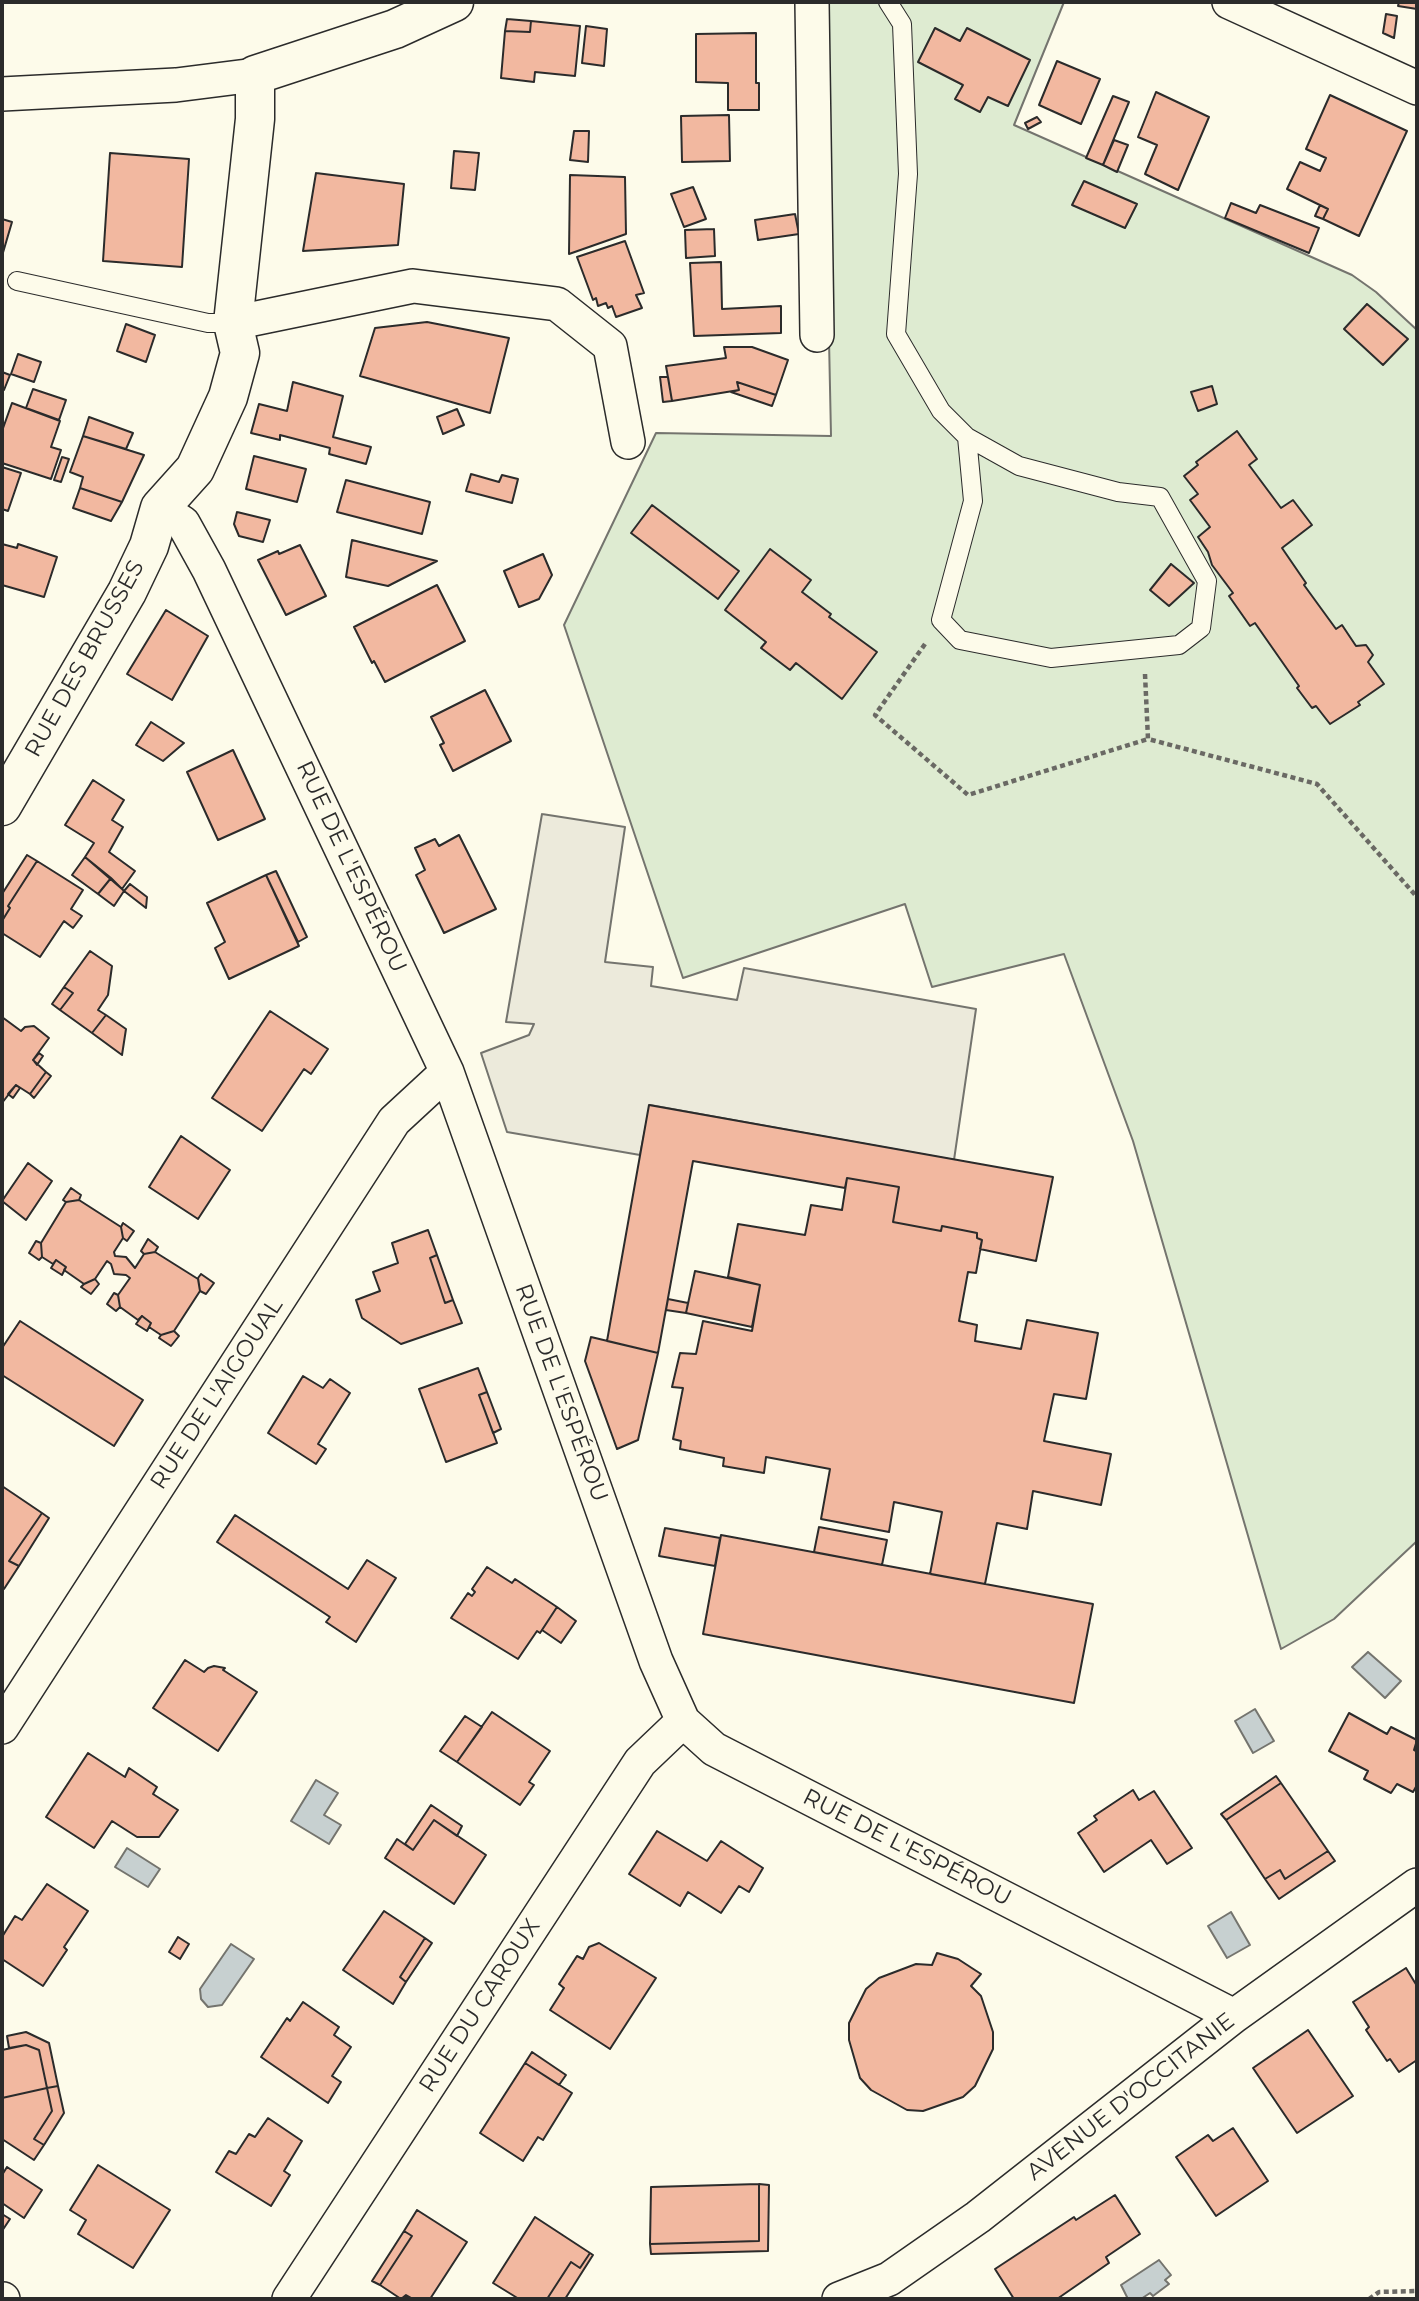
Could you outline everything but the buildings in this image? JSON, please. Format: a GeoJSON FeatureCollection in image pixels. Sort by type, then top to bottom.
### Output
{"type":"FeatureCollection","features":[{"type":"Feature","properties":{"kind":"street"},"geometry":{"type":"LineString","coordinates":[[2,94],[176,85],[255,75],[396,29],[454,2]]}},
{"type":"Feature","properties":{"kind":"street"},"geometry":{"type":"LineString","coordinates":[[812,2],[817,335]]}},
{"type":"Feature","properties":{"kind":"street"},"geometry":{"type":"LineString","coordinates":[[1228,2],[1417,88]]}},
{"type":"Feature","properties":{"kind":"street","name":"RUE DES BRUSSES"},"geometry":{"type":"LineString","coordinates":[[2,806],[127,592],[149,546],[175,458],[200,401],[217,349],[233,323],[256,119],[255,75]]}},
{"type":"Feature","properties":{"kind":"street"},"geometry":{"type":"LineString","coordinates":[[233,323],[413,286],[557,304],[610,346],[628,442]]}},
{"type":"Feature","properties":{"kind":"street","name":"RUE DES BRUSSES"},"geometry":{"type":"LineString","coordinates":[[2,760],[133,538],[160,509]]}},
{"type":"Feature","properties":{"kind":"street","name":"RUE DE L'ESPÉROU"},"geometry":{"type":"LineString","coordinates":[[160,509],[183,523],[215,582],[447,1072],[651,1648],[683,1721],[714,1749],[1234,2016]]}},
{"type":"Feature","properties":{"kind":"street","name":"RUE DE L'AIGOUAL"},"geometry":{"type":"LineString","coordinates":[[2,1727],[394,1121],[447,1072]]}},
{"type":"Feature","properties":{"kind":"street","name":"RUE DU CAROUX"},"geometry":{"type":"LineString","coordinates":[[289,2299],[640,1762],[683,1721]]}},
{"type":"Feature","properties":{"kind":"street","name":"AVENUE D'OCCITANIE"},"geometry":{"type":"LineString","coordinates":[[839,2299],[889,2278],[978,2217],[1234,2016],[1417,1885]]}},
{"type":"Feature","properties":{"kind":"lane"},"geometry":{"type":"LineString","coordinates":[[888,2],[902,24],[908,174],[896,334],[942,411],[967,437],[1018,466],[1118,492],[1160,497],[1207,581],[1201,628],[1179,645],[1051,658],[960,640],[941,620],[973,501],[967,437]]}},
{"type":"Feature","properties":{"kind":"lane"},"geometry":{"type":"LineString","coordinates":[[17,281],[208,323],[233,323]]}},
{"type":"Feature","properties":{"kind":"path"},"geometry":{"type":"LineString","coordinates":[[941,620],[875,715],[968,795],[1148,739],[1317,784],[1417,897]]}},
{"type":"Feature","properties":{"kind":"path"},"geometry":{"type":"LineString","coordinates":[[1143,649],[1148,739]]}},
{"type":"Feature","properties":{"kind":"path"},"geometry":{"type":"LineString","coordinates":[[1369,2299],[1380,2292],[1417,2291]]}},
{"type":"Feature","properties":{"kind":"green space"},"geometry":{"type":"Polygon","coordinates":[[[822,2],[1064,2],[1014,125],[1352,275],[1376,292],[1417,330],[1417,1541],[1334,1619],[1281,1649],[1133,1141],[1064,954],[932,987],[905,904],[683,978],[564,625],[656,433],[831,436],[822,2]]]}},
{"type":"Feature","properties":{"kind":"shaded area"},"geometry":{"type":"Polygon","coordinates":[[[542,814],[625,827],[605,962],[653,967],[651,986],[737,1000],[744,968],[976,1009],[954,1160],[650,1105],[640,1155],[507,1132],[481,1053],[529,1035],[534,1024],[506,1022],[542,814]]]}},
{"type":"Feature","properties":{"kind":"shaded area"},"geometry":{"type":"Polygon","coordinates":[[[1368,1652],[1401,1681],[1385,1698],[1352,1667],[1368,1652]]]}},
{"type":"Feature","properties":{"kind":"shaded area"},"geometry":{"type":"Polygon","coordinates":[[[1255,1709],[1274,1741],[1253,1753],[1235,1721],[1255,1709]]]}},
{"type":"Feature","properties":{"kind":"shaded area"},"geometry":{"type":"Polygon","coordinates":[[[316,1780],[338,1793],[324,1815],[341,1825],[329,1844],[291,1821],[316,1780]]]}},
{"type":"Feature","properties":{"kind":"shaded area"},"geometry":{"type":"Polygon","coordinates":[[[127,1848],[160,1869],[148,1887],[115,1867],[127,1848]]]}},
{"type":"Feature","properties":{"kind":"shaded area"},"geometry":{"type":"Polygon","coordinates":[[[1231,1912],[1250,1945],[1227,1958],[1208,1926],[1231,1912]]]}},
{"type":"Feature","properties":{"kind":"shaded area"},"geometry":{"type":"Polygon","coordinates":[[[231,1944],[254,1959],[222,2005],[208,2007],[201,1999],[200,1989],[231,1944]]]}},
{"type":"Feature","properties":{"kind":"shaded area"},"geometry":{"type":"Polygon","coordinates":[[[1159,2260],[1171,2275],[1165,2280],[1169,2284],[1153,2296],[1150,2293],[1141,2299],[1128,2299],[1121,2285],[1159,2260]]]}}]}
